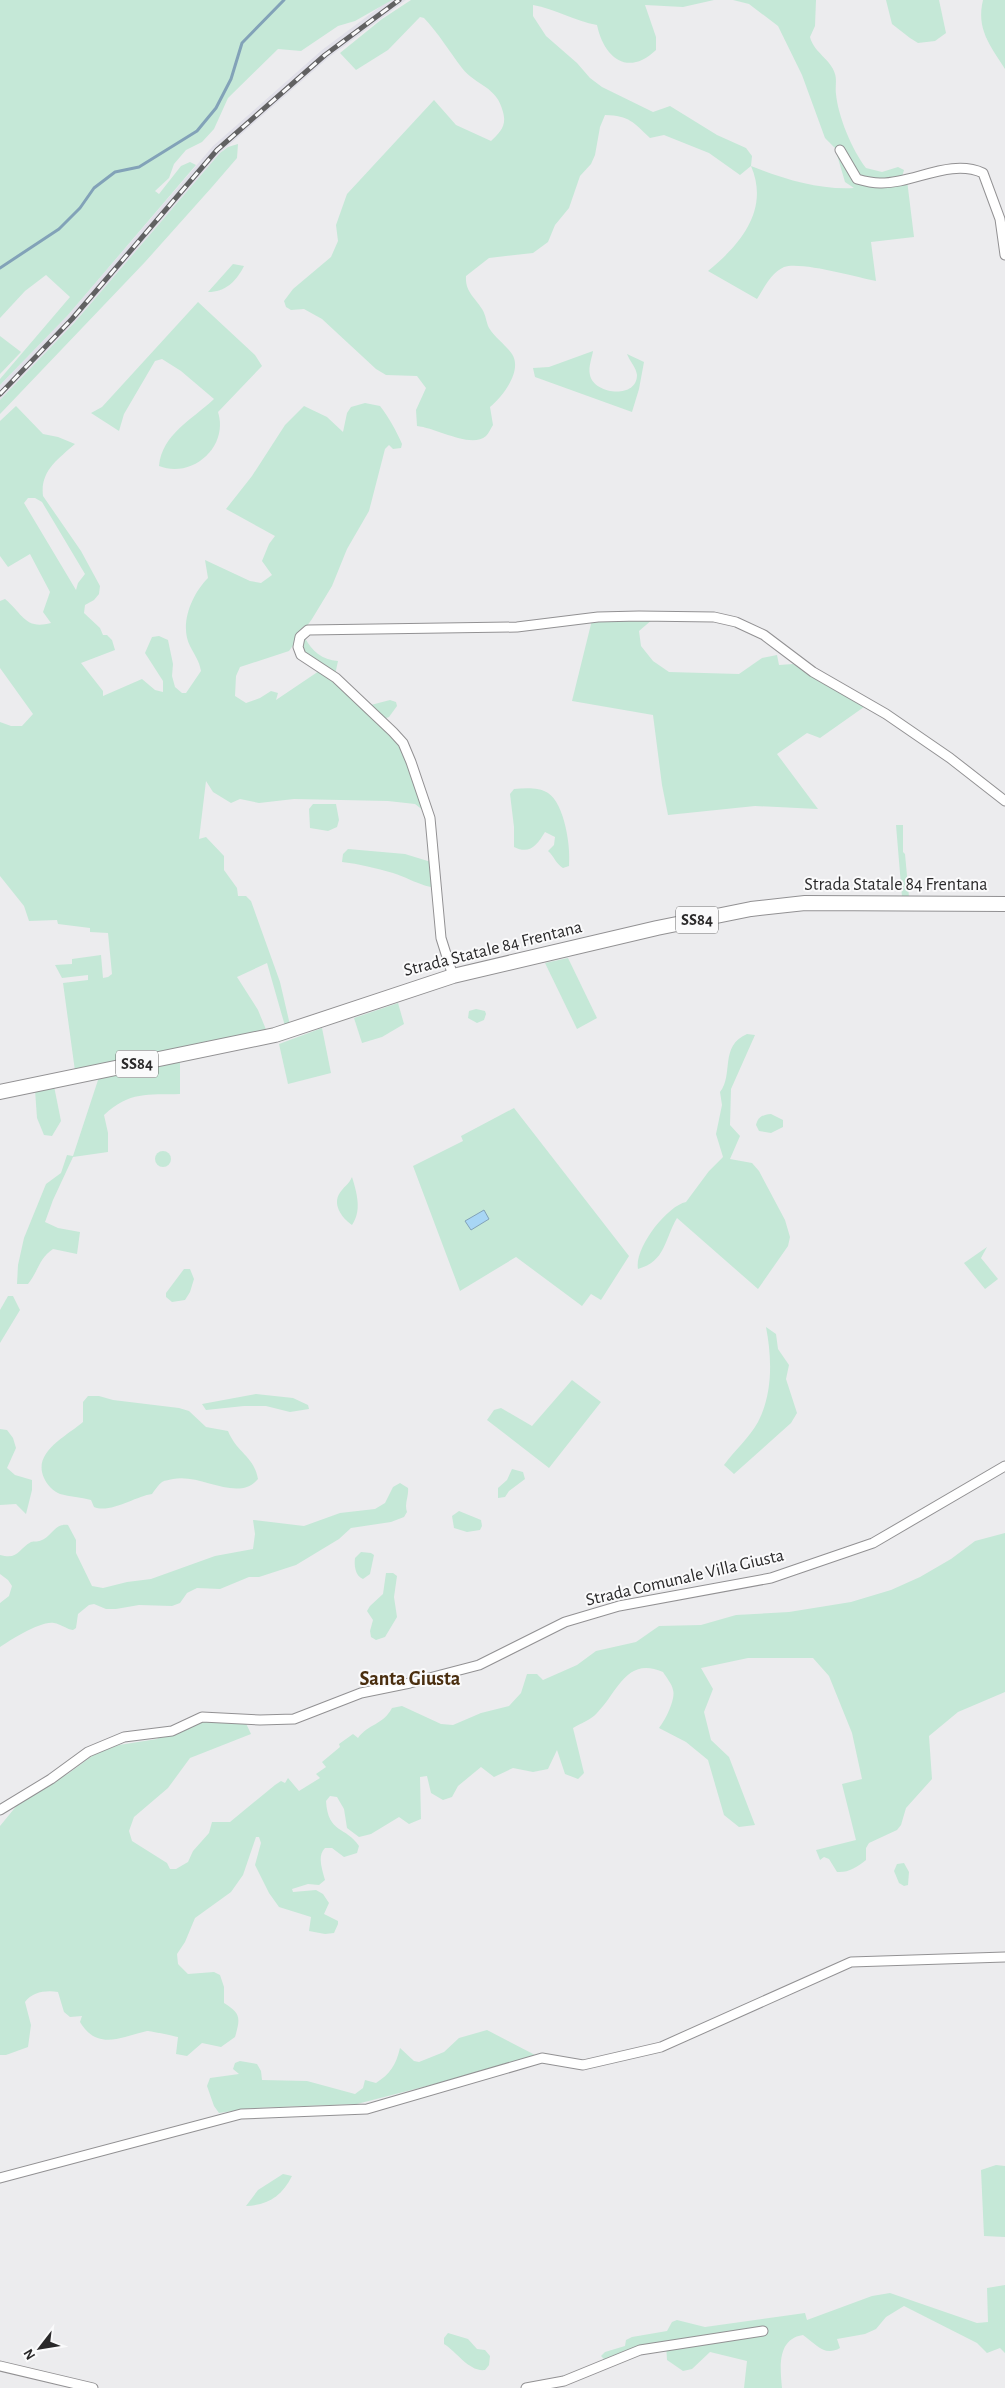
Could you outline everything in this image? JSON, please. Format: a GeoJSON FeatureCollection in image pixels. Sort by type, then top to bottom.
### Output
{"type":"FeatureCollection","features":[{"type":"Feature","properties":{"kind":"main road","name":"Strada Statale 84 Frentana"},"geometry":{"type":"LineString","coordinates":[[0,1092],[275,1035],[453,976],[657,928],[765,906],[805,902],[1005,904]]}},
{"type":"Feature","properties":{"kind":"street"},"geometry":{"type":"LineString","coordinates":[[840,150],[857,179],[880,183],[952,169],[968,168],[983,174],[1000,219],[1005,255]]}},
{"type":"Feature","properties":{"kind":"street"},"geometry":{"type":"LineString","coordinates":[[453,976],[441,938],[430,818],[411,762],[403,744],[394,732],[336,678],[301,655],[298,647],[300,637],[308,630],[518,627],[598,617],[639,616],[714,617],[736,622],[764,635],[813,672],[886,714],[950,758],[1005,801]]}},
{"type":"Feature","properties":{"kind":"street","name":"Strada Comunale Villa Giusta"},"geometry":{"type":"LineString","coordinates":[[0,1810],[52,1779],[88,1752],[124,1737],[172,1731],[202,1717],[260,1720],[294,1718],[361,1693],[410,1683],[479,1665],[511,1647],[574,1620],[619,1606],[771,1578],[873,1544],[1005,1466]]}},
{"type":"Feature","properties":{"kind":"street"},"geometry":{"type":"LineString","coordinates":[[0,2178],[241,2114],[367,2109],[542,2058],[582,2064],[661,2047],[851,1962],[1005,1957]]}},
{"type":"Feature","properties":{"kind":"street"},"geometry":{"type":"LineString","coordinates":[[526,2388],[564,2381],[640,2350],[762,2331]]}},
{"type":"Feature","properties":{"kind":"street"},"geometry":{"type":"LineString","coordinates":[[0,2366],[93,2388]]}},
{"type":"Feature","properties":{"kind":"shaded area"},"geometry":{"type":"Polygon","coordinates":[[[389,0],[406,0],[328,58],[220,153],[75,322],[0,400],[0,385],[68,315],[213,146],[322,50],[389,0]]]}},
{"type":"Feature","properties":{"kind":"green space"},"geometry":{"type":"Polygon","coordinates":[[[0,0],[392,0],[355,21],[338,26],[301,51],[278,49],[228,98],[214,129],[202,142],[186,150],[174,164],[169,178],[155,191],[159,194],[181,166],[190,162],[196,165],[68,315],[0,385],[0,379],[70,297],[46,275],[25,291],[0,318],[0,0]]]}},
{"type":"Feature","properties":{"kind":"green space"},"geometry":{"type":"Polygon","coordinates":[[[411,0],[714,0],[683,7],[645,5],[656,37],[656,50],[646,58],[627,63],[611,55],[600,37],[597,25],[533,5],[533,16],[546,36],[602,87],[653,112],[670,106],[717,135],[746,148],[752,156],[751,166],[740,175],[709,153],[664,135],[650,138],[626,118],[605,115],[600,127],[595,155],[591,164],[580,176],[569,208],[555,225],[548,242],[533,253],[489,258],[466,276],[467,286],[483,311],[489,328],[510,351],[515,361],[515,368],[510,383],[490,407],[493,425],[486,436],[480,439],[472,440],[453,437],[417,426],[416,410],[426,388],[417,376],[386,375],[376,369],[322,319],[304,309],[291,310],[286,307],[284,301],[293,289],[331,257],[338,241],[336,225],[347,194],[434,100],[456,125],[491,141],[500,132],[503,125],[503,112],[496,97],[462,68],[424,18],[420,17],[388,50],[356,70],[340,53],[382,19],[411,0]]]}},
{"type":"Feature","properties":{"kind":"green space"},"geometry":{"type":"Polygon","coordinates":[[[733,0],[816,0],[815,26],[810,37],[812,43],[830,64],[835,74],[837,103],[846,132],[866,168],[882,172],[898,167],[904,170],[901,180],[907,180],[914,237],[871,242],[876,281],[802,266],[784,267],[768,281],[757,299],[708,271],[731,250],[749,225],[757,197],[756,182],[751,166],[802,183],[854,188],[845,182],[835,148],[825,138],[802,75],[778,26],[749,4],[733,0]]]}},
{"type":"Feature","properties":{"kind":"green space"},"geometry":{"type":"Polygon","coordinates":[[[886,0],[939,0],[946,33],[935,41],[918,43],[892,24],[886,0]]]}},
{"type":"Feature","properties":{"kind":"green space"},"geometry":{"type":"Polygon","coordinates":[[[983,0],[1005,0],[1005,69],[983,28],[981,10],[983,0]]]}},
{"type":"Feature","properties":{"kind":"green space"},"geometry":{"type":"Polygon","coordinates":[[[238,144],[237,158],[212,187],[145,262],[0,414],[0,400],[75,322],[220,153],[228,147],[238,144]]]}},
{"type":"Feature","properties":{"kind":"green space"},"geometry":{"type":"Polygon","coordinates":[[[233,264],[244,266],[234,281],[225,288],[208,292],[233,264]]]}},
{"type":"Feature","properties":{"kind":"green space"},"geometry":{"type":"Polygon","coordinates":[[[198,302],[255,355],[262,366],[218,412],[220,425],[218,437],[213,448],[195,464],[184,468],[171,469],[159,466],[161,455],[166,445],[180,428],[214,399],[181,371],[162,359],[155,361],[124,414],[119,431],[91,413],[102,407],[198,302]]]}},
{"type":"Feature","properties":{"kind":"green space"},"geometry":{"type":"Polygon","coordinates":[[[0,336],[21,352],[0,374],[0,336]]]}},
{"type":"Feature","properties":{"kind":"green space"},"geometry":{"type":"Polygon","coordinates":[[[593,351],[590,375],[593,381],[599,387],[615,392],[630,388],[635,383],[637,375],[627,354],[644,362],[632,412],[535,377],[533,368],[549,367],[593,351]]]}},
{"type":"Feature","properties":{"kind":"green space"},"geometry":{"type":"Polygon","coordinates":[[[365,403],[380,406],[398,434],[402,444],[401,448],[393,449],[389,445],[385,449],[369,511],[347,549],[332,586],[312,619],[289,651],[240,667],[236,676],[235,696],[246,703],[260,698],[271,691],[278,693],[276,700],[319,671],[365,707],[387,729],[402,750],[409,764],[424,811],[415,804],[388,801],[294,799],[259,803],[240,799],[231,803],[213,792],[206,781],[199,839],[206,837],[224,856],[224,870],[237,888],[238,896],[246,896],[251,901],[280,982],[290,1025],[285,1026],[267,963],[237,977],[258,1010],[267,1032],[75,1071],[63,983],[88,980],[88,975],[62,978],[55,965],[72,964],[72,959],[101,955],[103,978],[108,977],[112,974],[108,933],[90,932],[90,928],[58,924],[57,920],[29,921],[24,906],[0,876],[0,722],[11,726],[22,726],[33,714],[0,668],[0,601],[5,599],[30,622],[42,625],[51,623],[43,612],[50,592],[30,554],[8,567],[0,556],[0,421],[16,406],[43,434],[58,437],[75,444],[51,466],[44,479],[43,496],[81,551],[100,586],[99,594],[94,600],[85,605],[84,613],[100,628],[103,635],[107,635],[112,640],[115,650],[81,663],[103,691],[103,696],[142,679],[155,690],[163,692],[163,681],[145,653],[152,637],[159,636],[168,640],[175,687],[182,693],[186,693],[201,671],[190,646],[186,628],[192,601],[208,578],[205,560],[250,581],[261,583],[272,575],[262,561],[269,544],[275,536],[226,509],[252,476],[285,425],[304,406],[327,417],[343,432],[347,413],[351,407],[365,403]],[[28,498],[24,503],[76,590],[78,583],[85,574],[42,502],[35,498],[28,498]]]}},
{"type":"Feature","properties":{"kind":"green space"},"geometry":{"type":"Polygon","coordinates":[[[653,619],[639,631],[641,646],[653,661],[669,672],[739,674],[762,658],[777,655],[779,665],[793,664],[864,707],[820,738],[807,733],[777,754],[818,809],[755,806],[668,815],[653,715],[572,701],[592,620],[653,619]]]}},
{"type":"Feature","properties":{"kind":"green space"},"geometry":{"type":"Polygon","coordinates":[[[305,638],[311,647],[322,657],[338,661],[335,675],[302,650],[301,645],[305,638]]]}},
{"type":"Feature","properties":{"kind":"green space"},"geometry":{"type":"Polygon","coordinates":[[[390,700],[396,702],[397,706],[389,717],[381,720],[367,706],[390,700]]]}},
{"type":"Feature","properties":{"kind":"green space"},"geometry":{"type":"Polygon","coordinates":[[[514,789],[540,790],[548,793],[554,799],[563,816],[566,827],[569,866],[563,868],[548,851],[554,845],[555,837],[545,832],[536,845],[529,849],[524,850],[514,847],[514,827],[510,794],[514,789]]]}},
{"type":"Feature","properties":{"kind":"green space"},"geometry":{"type":"Polygon","coordinates":[[[313,804],[336,804],[339,820],[337,827],[328,831],[310,828],[309,809],[313,804]]]}},
{"type":"Feature","properties":{"kind":"green space"},"geometry":{"type":"Polygon","coordinates":[[[896,825],[903,825],[903,852],[905,854],[909,897],[902,897],[896,825]]]}},
{"type":"Feature","properties":{"kind":"green space"},"geometry":{"type":"Polygon","coordinates":[[[348,849],[405,854],[431,862],[433,887],[387,871],[342,862],[343,854],[348,849]]]}},
{"type":"Feature","properties":{"kind":"green space"},"geometry":{"type":"Polygon","coordinates":[[[568,958],[597,1018],[577,1029],[545,963],[568,958]]]}},
{"type":"Feature","properties":{"kind":"green space"},"geometry":{"type":"Polygon","coordinates":[[[398,1003],[404,1024],[382,1037],[362,1043],[354,1018],[398,1003]]]}},
{"type":"Feature","properties":{"kind":"green space"},"geometry":{"type":"Polygon","coordinates":[[[476,1009],[485,1011],[486,1014],[484,1020],[477,1023],[468,1018],[469,1011],[476,1009]]]}},
{"type":"Feature","properties":{"kind":"green space"},"geometry":{"type":"Polygon","coordinates":[[[322,1028],[331,1073],[288,1084],[279,1044],[322,1028]]]}},
{"type":"Feature","properties":{"kind":"green space"},"geometry":{"type":"Polygon","coordinates":[[[747,1034],[755,1035],[731,1089],[730,1125],[740,1136],[730,1159],[752,1163],[759,1171],[785,1220],[790,1237],[788,1246],[758,1289],[677,1218],[659,1255],[654,1261],[638,1269],[641,1250],[653,1229],[670,1211],[686,1202],[709,1171],[723,1157],[716,1134],[722,1105],[720,1092],[724,1085],[733,1046],[738,1039],[747,1034]]]}},
{"type":"Feature","properties":{"kind":"green space"},"geometry":{"type":"Polygon","coordinates":[[[180,1062],[180,1094],[139,1096],[113,1107],[104,1115],[108,1133],[108,1152],[73,1157],[45,1222],[58,1228],[80,1232],[77,1254],[53,1249],[42,1261],[28,1284],[17,1284],[18,1265],[24,1238],[46,1184],[61,1173],[67,1155],[73,1156],[99,1077],[180,1062]]]}},
{"type":"Feature","properties":{"kind":"green space"},"geometry":{"type":"Polygon","coordinates":[[[54,1086],[61,1121],[52,1136],[44,1135],[37,1118],[35,1090],[54,1086]]]}},
{"type":"Feature","properties":{"kind":"green space"},"geometry":{"type":"Polygon","coordinates":[[[514,1108],[629,1256],[601,1300],[591,1294],[582,1306],[516,1257],[460,1291],[413,1166],[463,1141],[461,1136],[514,1108]]]}},
{"type":"Feature","properties":{"kind":"green space"},"geometry":{"type":"Polygon","coordinates":[[[771,1114],[783,1120],[783,1127],[771,1133],[759,1131],[756,1125],[759,1118],[771,1114]]]}},
{"type":"Feature","properties":{"kind":"green space"},"geometry":{"type":"Polygon","coordinates":[[[160,1151],[166,1151],[171,1156],[169,1165],[160,1167],[155,1162],[155,1156],[160,1151]]]}},
{"type":"Feature","properties":{"kind":"green space"},"geometry":{"type":"Polygon","coordinates":[[[352,1177],[358,1208],[352,1225],[341,1214],[337,1200],[352,1177]]]}},
{"type":"Feature","properties":{"kind":"green space"},"geometry":{"type":"Polygon","coordinates":[[[987,1247],[981,1258],[998,1279],[985,1289],[964,1263],[987,1247]]]}},
{"type":"Feature","properties":{"kind":"green space"},"geometry":{"type":"Polygon","coordinates":[[[184,1269],[190,1269],[194,1279],[190,1292],[185,1300],[172,1302],[166,1297],[166,1293],[184,1269]]]}},
{"type":"Feature","properties":{"kind":"green space"},"geometry":{"type":"Polygon","coordinates":[[[8,1296],[13,1296],[20,1310],[0,1343],[0,1310],[8,1296]]]}},
{"type":"Feature","properties":{"kind":"green space"},"geometry":{"type":"Polygon","coordinates":[[[766,1327],[776,1334],[778,1349],[789,1365],[786,1379],[797,1413],[791,1423],[734,1474],[724,1465],[755,1428],[763,1411],[769,1387],[770,1363],[766,1327]]]}},
{"type":"Feature","properties":{"kind":"green space"},"geometry":{"type":"Polygon","coordinates":[[[572,1380],[601,1402],[549,1468],[487,1420],[494,1410],[501,1408],[532,1426],[572,1380]]]}},
{"type":"Feature","properties":{"kind":"green space"},"geometry":{"type":"Polygon","coordinates":[[[256,1394],[293,1398],[308,1405],[309,1409],[290,1412],[266,1406],[244,1406],[206,1410],[202,1404],[256,1394]]]}},
{"type":"Feature","properties":{"kind":"green space"},"geometry":{"type":"Polygon","coordinates":[[[88,1396],[99,1396],[113,1400],[179,1408],[189,1411],[206,1427],[228,1431],[236,1445],[253,1465],[258,1479],[250,1486],[230,1488],[184,1478],[173,1479],[162,1482],[152,1494],[100,1509],[94,1507],[91,1500],[60,1494],[45,1481],[42,1469],[43,1460],[53,1445],[83,1422],[83,1402],[88,1396]]]}},
{"type":"Feature","properties":{"kind":"green space"},"geometry":{"type":"Polygon","coordinates":[[[0,1429],[7,1430],[13,1438],[16,1448],[7,1468],[15,1475],[32,1480],[32,1490],[26,1514],[16,1504],[0,1505],[0,1429]]]}},
{"type":"Feature","properties":{"kind":"green space"},"geometry":{"type":"Polygon","coordinates":[[[512,1469],[523,1472],[525,1479],[509,1491],[505,1497],[498,1498],[498,1488],[507,1480],[512,1469]]]}},
{"type":"Feature","properties":{"kind":"green space"},"geometry":{"type":"Polygon","coordinates":[[[400,1483],[408,1488],[407,1512],[404,1517],[391,1522],[351,1528],[339,1539],[296,1565],[259,1577],[249,1577],[220,1589],[197,1588],[187,1593],[180,1603],[172,1606],[139,1605],[106,1609],[94,1604],[89,1605],[78,1614],[76,1628],[73,1630],[49,1623],[26,1631],[0,1647],[0,1603],[9,1596],[12,1586],[0,1574],[0,1555],[15,1555],[31,1542],[45,1538],[60,1526],[68,1525],[76,1540],[76,1553],[92,1586],[103,1588],[151,1579],[215,1556],[253,1549],[255,1534],[253,1520],[304,1526],[340,1513],[375,1509],[385,1503],[393,1487],[400,1483]]]}},
{"type":"Feature","properties":{"kind":"green space"},"geometry":{"type":"Polygon","coordinates":[[[459,1511],[481,1520],[482,1526],[480,1530],[467,1532],[454,1528],[452,1516],[459,1511]]]}},
{"type":"Feature","properties":{"kind":"green space"},"geometry":{"type":"Polygon","coordinates":[[[1005,1533],[1005,1692],[958,1712],[929,1736],[932,1779],[906,1808],[901,1825],[897,1830],[869,1843],[866,1848],[866,1860],[852,1869],[845,1872],[837,1872],[829,1859],[824,1857],[820,1860],[816,1850],[856,1840],[842,1784],[862,1779],[852,1733],[829,1676],[813,1658],[748,1658],[701,1668],[713,1689],[704,1712],[711,1740],[729,1757],[755,1825],[739,1827],[724,1815],[708,1760],[686,1742],[659,1728],[667,1715],[673,1699],[674,1694],[669,1681],[663,1672],[650,1668],[640,1669],[631,1672],[624,1679],[595,1715],[573,1728],[584,1773],[578,1779],[565,1774],[557,1750],[548,1769],[533,1772],[513,1768],[494,1777],[481,1767],[458,1786],[452,1797],[443,1800],[431,1793],[427,1776],[420,1777],[421,1819],[409,1824],[399,1817],[371,1834],[359,1837],[347,1828],[344,1809],[337,1797],[330,1796],[326,1801],[330,1819],[359,1846],[357,1853],[344,1857],[332,1848],[325,1848],[321,1859],[325,1880],[319,1885],[308,1884],[292,1889],[293,1892],[316,1890],[323,1894],[329,1903],[324,1914],[338,1921],[334,1933],[325,1934],[309,1931],[311,1917],[279,1907],[269,1893],[255,1865],[261,1843],[259,1837],[256,1837],[243,1875],[231,1892],[195,1918],[185,1942],[177,1954],[178,1964],[188,1974],[214,1972],[220,1975],[224,1987],[224,2003],[238,2016],[235,2037],[221,2047],[202,2043],[187,2056],[176,2054],[178,2037],[147,2031],[111,2040],[95,2037],[80,2022],[82,2016],[70,2017],[64,2012],[58,1992],[49,1991],[35,1994],[25,2002],[31,2025],[28,2047],[6,2055],[0,2055],[0,1826],[18,1804],[69,1773],[96,1753],[119,1745],[157,1739],[164,1733],[185,1725],[209,1719],[242,1715],[251,1734],[190,1758],[168,1788],[134,1817],[129,1831],[132,1841],[167,1863],[170,1869],[176,1869],[188,1862],[193,1851],[209,1833],[212,1822],[230,1822],[275,1785],[281,1781],[285,1783],[288,1778],[299,1791],[320,1778],[316,1774],[326,1767],[322,1762],[340,1747],[339,1744],[353,1734],[358,1738],[362,1733],[384,1718],[392,1708],[402,1706],[441,1724],[453,1725],[481,1713],[509,1706],[521,1693],[527,1674],[537,1674],[543,1680],[577,1665],[596,1651],[636,1642],[659,1626],[701,1625],[736,1615],[789,1612],[851,1602],[891,1590],[920,1577],[951,1559],[975,1541],[1005,1533]]]}},
{"type":"Feature","properties":{"kind":"green space"},"geometry":{"type":"Polygon","coordinates":[[[361,1552],[374,1555],[370,1574],[363,1579],[357,1573],[355,1564],[355,1558],[361,1552]]]}},
{"type":"Feature","properties":{"kind":"green space"},"geometry":{"type":"Polygon","coordinates":[[[386,1573],[393,1573],[397,1576],[394,1597],[397,1617],[385,1637],[376,1640],[371,1637],[370,1631],[373,1620],[367,1611],[383,1594],[386,1573]]]}},
{"type":"Feature","properties":{"kind":"green space"},"geometry":{"type":"Polygon","coordinates":[[[904,1863],[909,1872],[908,1885],[904,1886],[899,1883],[894,1871],[897,1864],[904,1863]]]}},
{"type":"Feature","properties":{"kind":"green space"},"geometry":{"type":"Polygon","coordinates":[[[487,2030],[539,2057],[357,2104],[253,2108],[219,2113],[214,2106],[207,2086],[210,2078],[239,2074],[233,2069],[235,2063],[240,2061],[257,2064],[261,2071],[262,2080],[307,2081],[355,2094],[363,2088],[365,2080],[376,2083],[389,2072],[397,2059],[400,2048],[414,2061],[419,2062],[444,2052],[459,2038],[487,2030]]]}},
{"type":"Feature","properties":{"kind":"green space"},"geometry":{"type":"Polygon","coordinates":[[[996,2165],[1005,2166],[1005,2237],[984,2236],[981,2170],[996,2165]]]}},
{"type":"Feature","properties":{"kind":"green space"},"geometry":{"type":"Polygon","coordinates":[[[283,2174],[292,2176],[279,2194],[261,2204],[246,2206],[258,2190],[283,2174]]]}},
{"type":"Feature","properties":{"kind":"green space"},"geometry":{"type":"Polygon","coordinates":[[[1005,2285],[1005,2353],[1000,2348],[987,2353],[977,2343],[904,2306],[886,2317],[876,2329],[865,2334],[837,2339],[840,2348],[834,2350],[829,2351],[820,2348],[803,2335],[788,2342],[782,2355],[782,2388],[744,2388],[747,2361],[710,2352],[692,2369],[683,2371],[667,2360],[666,2343],[612,2358],[604,2359],[601,2356],[605,2352],[625,2346],[626,2340],[632,2337],[667,2331],[672,2322],[677,2320],[705,2327],[805,2313],[807,2320],[872,2296],[890,2293],[977,2323],[988,2322],[987,2288],[1005,2285]]]}},
{"type":"Feature","properties":{"kind":"green space"},"geometry":{"type":"Polygon","coordinates":[[[448,2333],[468,2339],[477,2349],[485,2350],[490,2356],[489,2365],[485,2370],[479,2370],[468,2365],[444,2344],[444,2338],[448,2333]]]}},
{"type":"Feature","properties":{"kind":"water"},"geometry":{"type":"Polygon","coordinates":[[[484,1210],[489,1219],[471,1230],[465,1221],[484,1210]]]}},
{"type":"Feature","properties":{"kind":"waterway"},"geometry":{"type":"LineString","coordinates":[[0,268],[59,229],[80,208],[94,188],[115,172],[139,167],[197,131],[216,108],[231,79],[242,43],[284,0]]}},
{"type":"Feature","properties":{"kind":"railway"},"geometry":{"type":"LineString","coordinates":[[0,394],[72,319],[217,150],[325,55],[399,0]]}},
{"type":"Feature","properties":{"kind":"district","name":"Santa Giusta"},"geometry":{"type":"Point","coordinates":[410,1679]}}]}
